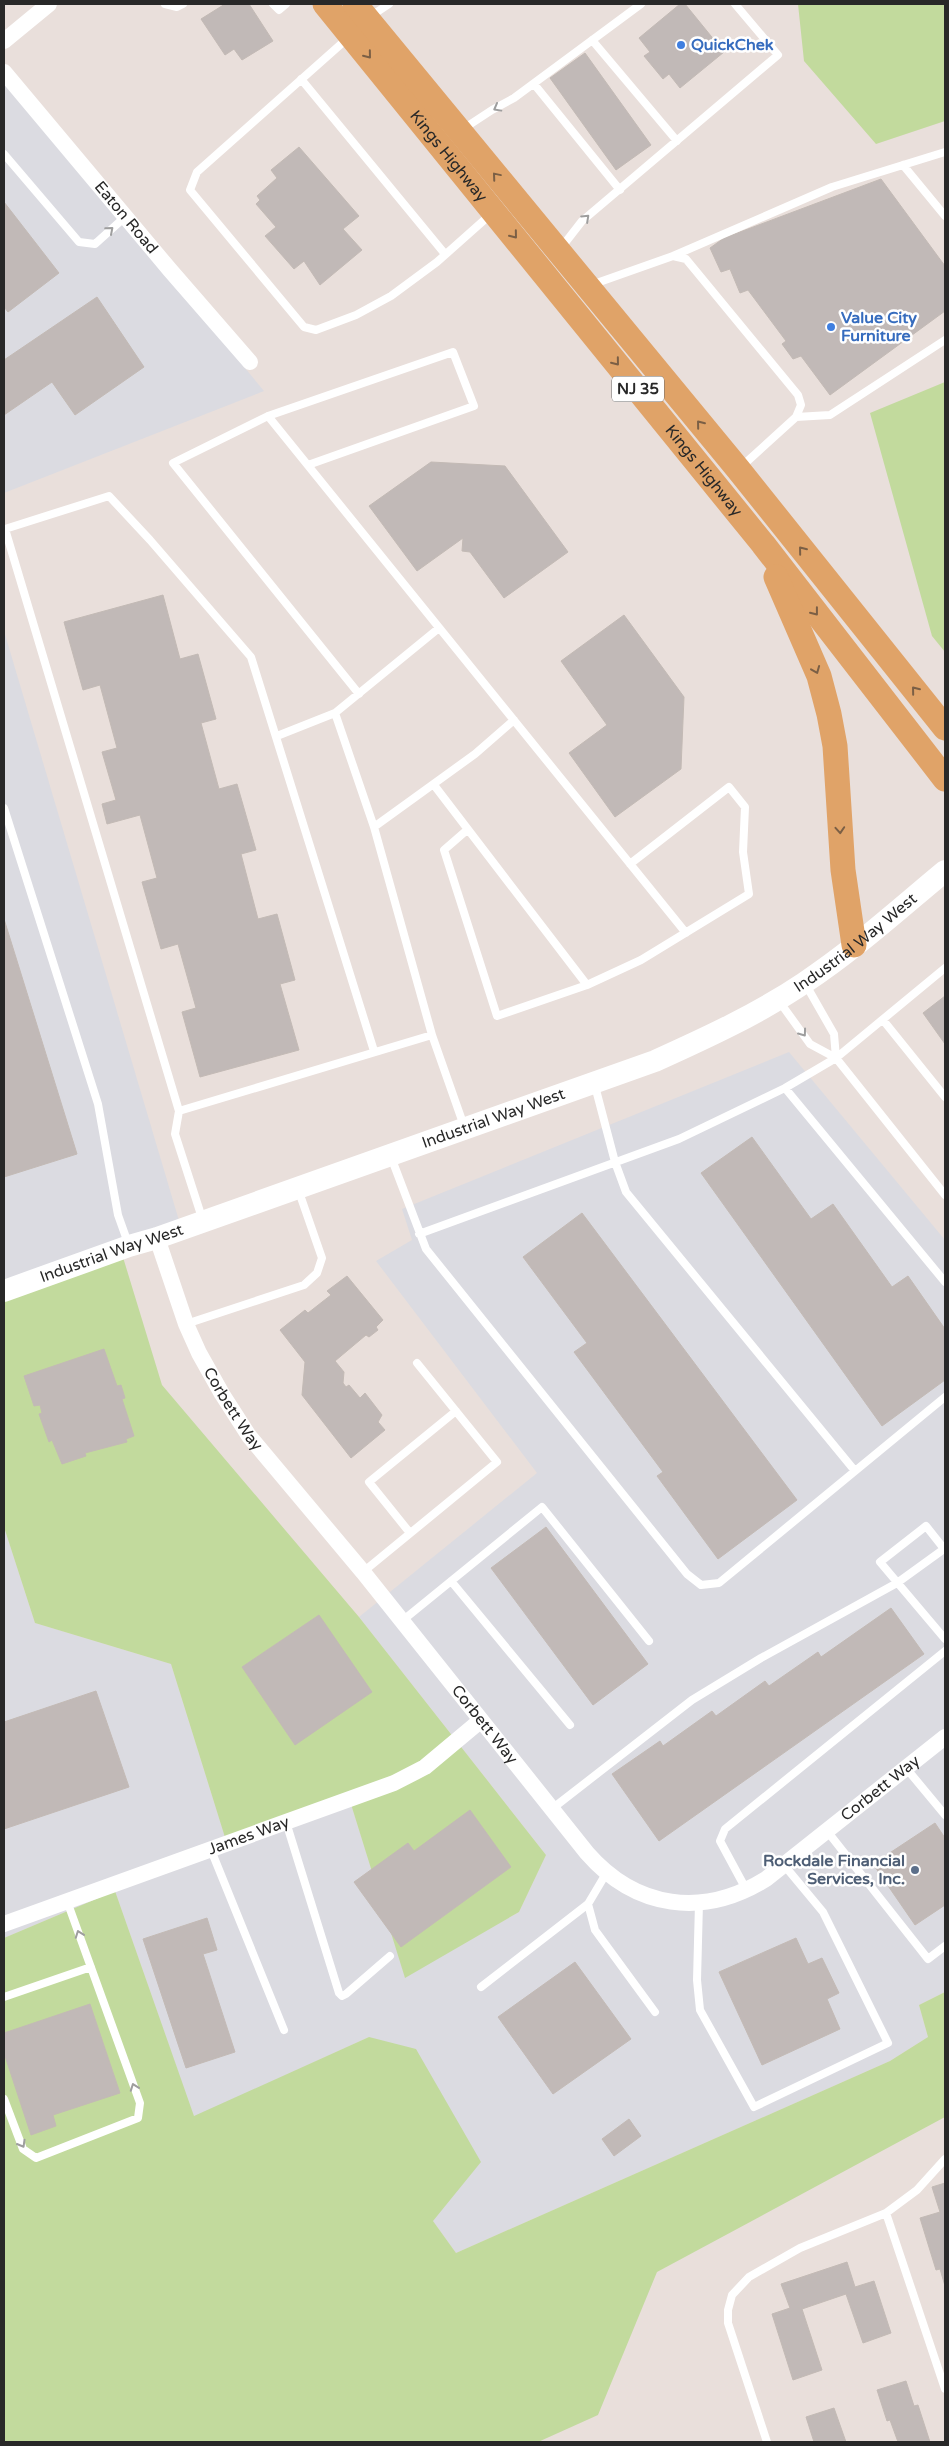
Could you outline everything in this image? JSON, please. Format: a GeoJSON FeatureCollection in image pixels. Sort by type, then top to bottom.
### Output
{"type":"FeatureCollection","features":[{"type":"Feature","properties":{"kind":"main road","name":"Kings Highway"},"geometry":{"type":"LineString","coordinates":[[326,4],[358,19],[460,132],[738,470],[945,728]]}},
{"type":"Feature","properties":{"kind":"main road","name":"Kings Highway"},"geometry":{"type":"LineString","coordinates":[[358,19],[494,210],[763,544],[945,779]]}},
{"type":"Feature","properties":{"kind":"main road"},"geometry":{"type":"LineString","coordinates":[[763,544],[819,676],[829,714],[835,746],[843,870],[854,945]]}},
{"type":"Feature","properties":{"kind":"street"},"geometry":{"type":"LineString","coordinates":[[4,41],[49,4]]}},
{"type":"Feature","properties":{"kind":"street","name":"Eaton Road"},"geometry":{"type":"LineString","coordinates":[[4,72],[250,362]]}},
{"type":"Feature","properties":{"kind":"street","name":"Industrial Way West"},"geometry":{"type":"LineString","coordinates":[[4,1291],[129,1246],[203,1222],[679,1050],[778,999],[805,982],[945,872]]}},
{"type":"Feature","properties":{"kind":"street","name":"Corbett Way"},"geometry":{"type":"LineString","coordinates":[[157,1238],[186,1324],[222,1394],[250,1436],[402,1620],[480,1721],[587,1853],[607,1872],[632,1890],[653,1898],[676,1903],[714,1902],[747,1891],[784,1865],[945,1737]]}},
{"type":"Feature","properties":{"kind":"street","name":"James Way"},"geometry":{"type":"LineString","coordinates":[[4,1924],[394,1784],[425,1766],[480,1721]]}},
{"type":"Feature","properties":{"kind":"lane"},"geometry":{"type":"LineString","coordinates":[[165,4],[178,7],[183,4]]}},
{"type":"Feature","properties":{"kind":"lane"},"geometry":{"type":"LineString","coordinates":[[273,4],[278,10],[286,4]]}},
{"type":"Feature","properties":{"kind":"lane"},"geometry":{"type":"LineString","coordinates":[[389,4],[358,19],[301,79],[197,172],[190,190],[304,327],[316,330],[356,314],[391,296],[445,254],[494,210]]}},
{"type":"Feature","properties":{"kind":"lane"},"geometry":{"type":"LineString","coordinates":[[460,132],[534,84],[641,4]]}},
{"type":"Feature","properties":{"kind":"lane"},"geometry":{"type":"LineString","coordinates":[[559,252],[582,221],[778,55],[735,4]]}},
{"type":"Feature","properties":{"kind":"lane"},"geometry":{"type":"LineString","coordinates":[[592,40],[677,141]]}},
{"type":"Feature","properties":{"kind":"lane"},"geometry":{"type":"LineString","coordinates":[[301,79],[445,254]]}},
{"type":"Feature","properties":{"kind":"lane"},"geometry":{"type":"LineString","coordinates":[[534,84],[620,190]]}},
{"type":"Feature","properties":{"kind":"lane"},"geometry":{"type":"LineString","coordinates":[[587,287],[673,256],[832,187],[945,152]]}},
{"type":"Feature","properties":{"kind":"lane"},"geometry":{"type":"LineString","coordinates":[[4,154],[79,242],[95,244],[125,216]]}},
{"type":"Feature","properties":{"kind":"lane"},"geometry":{"type":"LineString","coordinates":[[903,165],[945,216]]}},
{"type":"Feature","properties":{"kind":"lane"},"geometry":{"type":"LineString","coordinates":[[673,256],[686,259],[798,395],[801,406],[796,417],[738,470]]}},
{"type":"Feature","properties":{"kind":"lane"},"geometry":{"type":"LineString","coordinates":[[796,417],[830,415],[945,340]]}},
{"type":"Feature","properties":{"kind":"lane"},"geometry":{"type":"LineString","coordinates":[[308,465],[474,406],[453,352],[268,416],[173,463],[359,694]]}},
{"type":"Feature","properties":{"kind":"lane"},"geometry":{"type":"LineString","coordinates":[[268,416],[686,933]]}},
{"type":"Feature","properties":{"kind":"lane"},"geometry":{"type":"LineString","coordinates":[[203,1222],[175,1134],[179,1111],[5,529],[108,496],[150,540],[251,657],[374,1051]]}},
{"type":"Feature","properties":{"kind":"lane"},"geometry":{"type":"LineString","coordinates":[[276,736],[334,714],[440,628]]}},
{"type":"Feature","properties":{"kind":"lane"},"geometry":{"type":"LineString","coordinates":[[334,714],[374,827],[432,1035],[464,1128]]}},
{"type":"Feature","properties":{"kind":"lane"},"geometry":{"type":"LineString","coordinates":[[374,827],[475,754],[514,720]]}},
{"type":"Feature","properties":{"kind":"lane"},"geometry":{"type":"LineString","coordinates":[[434,785],[588,985]]}},
{"type":"Feature","properties":{"kind":"lane"},"geometry":{"type":"LineString","coordinates":[[467,830],[444,850],[497,1016],[588,985],[641,960],[749,894],[743,852],[745,807],[729,787],[630,864]]}},
{"type":"Feature","properties":{"kind":"lane"},"geometry":{"type":"LineString","coordinates":[[4,808],[98,1104],[118,1214],[129,1246]]}},
{"type":"Feature","properties":{"kind":"lane"},"geometry":{"type":"LineString","coordinates":[[419,1234],[679,1139],[785,1088],[836,1058],[945,968]]}},
{"type":"Feature","properties":{"kind":"lane"},"geometry":{"type":"LineString","coordinates":[[805,982],[834,1034],[836,1058]]}},
{"type":"Feature","properties":{"kind":"lane"},"geometry":{"type":"LineString","coordinates":[[778,999],[810,1044],[836,1058],[945,1195]]}},
{"type":"Feature","properties":{"kind":"lane"},"geometry":{"type":"LineString","coordinates":[[883,1020],[945,1097]]}},
{"type":"Feature","properties":{"kind":"lane"},"geometry":{"type":"LineString","coordinates":[[179,1111],[432,1035]]}},
{"type":"Feature","properties":{"kind":"lane"},"geometry":{"type":"LineString","coordinates":[[594,1081],[615,1162],[626,1192],[855,1472]]}},
{"type":"Feature","properties":{"kind":"lane"},"geometry":{"type":"LineString","coordinates":[[785,1088],[945,1282]]}},
{"type":"Feature","properties":{"kind":"lane"},"geometry":{"type":"LineString","coordinates":[[390,1155],[426,1249],[687,1574],[701,1585],[719,1583],[945,1397]]}},
{"type":"Feature","properties":{"kind":"lane"},"geometry":{"type":"LineString","coordinates":[[186,1324],[304,1285],[317,1274],[322,1258],[298,1188]]}},
{"type":"Feature","properties":{"kind":"lane"},"geometry":{"type":"LineString","coordinates":[[363,1572],[497,1462],[417,1363]]}},
{"type":"Feature","properties":{"kind":"lane"},"geometry":{"type":"LineString","coordinates":[[410,1533],[369,1482],[456,1410]]}},
{"type":"Feature","properties":{"kind":"lane"},"geometry":{"type":"LineString","coordinates":[[402,1620],[542,1507],[649,1641]]}},
{"type":"Feature","properties":{"kind":"lane"},"geometry":{"type":"LineString","coordinates":[[552,1808],[692,1700],[761,1658],[897,1583],[945,1549],[926,1526],[880,1562],[897,1583],[945,1639]]}},
{"type":"Feature","properties":{"kind":"lane"},"geometry":{"type":"LineString","coordinates":[[451,1581],[570,1725]]}},
{"type":"Feature","properties":{"kind":"lane"},"geometry":{"type":"LineString","coordinates":[[747,1891],[720,1841],[725,1829],[945,1651]]}},
{"type":"Feature","properties":{"kind":"lane"},"geometry":{"type":"LineString","coordinates":[[906,1768],[945,1815]]}},
{"type":"Feature","properties":{"kind":"lane"},"geometry":{"type":"LineString","coordinates":[[286,1822],[339,1993],[342,1996],[346,1994],[390,1956]]}},
{"type":"Feature","properties":{"kind":"lane"},"geometry":{"type":"LineString","coordinates":[[827,1831],[928,1959],[945,1946]]}},
{"type":"Feature","properties":{"kind":"lane"},"geometry":{"type":"LineString","coordinates":[[211,1850],[284,2030]]}},
{"type":"Feature","properties":{"kind":"lane"},"geometry":{"type":"LineString","coordinates":[[699,1903],[696,1980],[700,2010],[754,2107],[888,2043],[823,1912],[784,1865]]}},
{"type":"Feature","properties":{"kind":"lane"},"geometry":{"type":"LineString","coordinates":[[481,1987],[588,1904],[607,1872]]}},
{"type":"Feature","properties":{"kind":"lane"},"geometry":{"type":"LineString","coordinates":[[4,2099],[23,2149],[36,2158],[138,2118],[140,2102],[67,1902]]}},
{"type":"Feature","properties":{"kind":"lane"},"geometry":{"type":"LineString","coordinates":[[588,1904],[595,1930],[655,2012]]}},
{"type":"Feature","properties":{"kind":"lane"},"geometry":{"type":"LineString","coordinates":[[4,1997],[91,1967]]}},
{"type":"Feature","properties":{"kind":"lane"},"geometry":{"type":"LineString","coordinates":[[767,2442],[728,2323],[728,2310],[732,2295],[748,2277],[800,2248],[886,2213],[917,2190],[945,2159]]}},
{"type":"Feature","properties":{"kind":"lane"},"geometry":{"type":"LineString","coordinates":[[886,2213],[945,2389]]}},
{"type":"Feature","properties":{"kind":"shaded area"},"geometry":{"type":"Polygon","coordinates":[[[4,77],[264,391],[4,493],[4,77]]]}},
{"type":"Feature","properties":{"kind":"shaded area"},"geometry":{"type":"Polygon","coordinates":[[[4,631],[183,1234],[4,1298],[4,631]]]}},
{"type":"Feature","properties":{"kind":"shaded area"},"geometry":{"type":"Polygon","coordinates":[[[789,1052],[945,1240],[945,1992],[919,2005],[928,2037],[890,2061],[456,2253],[433,2221],[369,2037],[194,2117],[115,1891],[4,1938],[4,1527],[35,1623],[171,1664],[228,1847],[350,1801],[405,1977],[519,1912],[546,1855],[359,1617],[537,1473],[376,1261],[412,1240],[402,1209],[789,1052]]]}},
{"type":"Feature","properties":{"kind":"green space"},"geometry":{"type":"Polygon","coordinates":[[[798,4],[945,4],[945,121],[876,144],[804,61],[798,4]]]}},
{"type":"Feature","properties":{"kind":"green space"},"geometry":{"type":"Polygon","coordinates":[[[945,382],[945,652],[932,636],[870,413],[945,382]]]}},
{"type":"Feature","properties":{"kind":"green space"},"geometry":{"type":"Polygon","coordinates":[[[122,1254],[162,1385],[359,1617],[546,1855],[519,1912],[405,1978],[350,1801],[228,1847],[171,1664],[35,1623],[4,1527],[4,1298],[122,1254]]]}},
{"type":"Feature","properties":{"kind":"green space"},"geometry":{"type":"Polygon","coordinates":[[[115,1891],[194,2116],[369,2037],[416,2049],[481,2162],[433,2221],[456,2253],[890,2061],[928,2037],[919,2005],[945,1992],[945,2117],[657,2272],[598,2415],[538,2442],[4,2442],[4,1938],[115,1891]]]}},
{"type":"Feature","properties":{"kind":"building"},"geometry":{"type":"Polygon","coordinates":[[[225,4],[249,4],[273,41],[242,60],[234,49],[225,55],[201,19],[225,4]]]}},
{"type":"Feature","properties":{"kind":"building","name":"QuickChek"},"geometry":{"type":"Polygon","coordinates":[[[680,4],[685,4],[724,52],[680,88],[669,74],[663,79],[644,56],[650,52],[639,38],[680,4]]]}},
{"type":"Feature","properties":{"kind":"building"},"geometry":{"type":"Polygon","coordinates":[[[585,53],[651,145],[616,170],[550,78],[585,53]]]}},
{"type":"Feature","properties":{"kind":"building"},"geometry":{"type":"Polygon","coordinates":[[[299,147],[359,216],[343,229],[362,250],[320,285],[304,261],[294,269],[265,236],[276,227],[256,204],[260,200],[257,196],[277,178],[271,170],[299,147]]]}},
{"type":"Feature","properties":{"kind":"building"},"geometry":{"type":"Polygon","coordinates":[[[881,179],[945,266],[945,311],[830,395],[801,356],[793,359],[782,344],[786,341],[748,290],[740,293],[730,269],[721,272],[710,248],[724,238],[881,179]]]}},
{"type":"Feature","properties":{"kind":"building"},"geometry":{"type":"Polygon","coordinates":[[[4,202],[59,273],[8,312],[4,307],[4,202]]]}},
{"type":"Feature","properties":{"kind":"building"},"geometry":{"type":"Polygon","coordinates":[[[97,297],[144,367],[75,415],[52,382],[4,415],[4,360],[97,297]]]}},
{"type":"Feature","properties":{"kind":"building"},"geometry":{"type":"Polygon","coordinates":[[[431,462],[505,466],[568,552],[504,598],[470,552],[462,551],[463,538],[417,571],[369,506],[431,462]]]}},
{"type":"Feature","properties":{"kind":"building"},"geometry":{"type":"Polygon","coordinates":[[[163,595],[180,659],[198,654],[216,719],[201,723],[219,789],[237,784],[256,850],[241,854],[258,919],[277,914],[295,980],[280,984],[299,1050],[200,1077],[182,1012],[196,1008],[178,944],[161,949],[142,882],[157,878],[140,815],[107,824],[102,804],[116,800],[102,752],[117,748],[100,685],[83,690],[64,622],[163,595]]]}},
{"type":"Feature","properties":{"kind":"building"},"geometry":{"type":"Polygon","coordinates":[[[624,615],[684,697],[681,769],[615,817],[569,753],[607,725],[561,661],[624,615]]]}},
{"type":"Feature","properties":{"kind":"building"},"geometry":{"type":"Polygon","coordinates":[[[4,919],[77,1154],[4,1177],[4,919]]]}},
{"type":"Feature","properties":{"kind":"building"},"geometry":{"type":"Polygon","coordinates":[[[945,996],[945,1044],[923,1013],[945,996]]]}},
{"type":"Feature","properties":{"kind":"building"},"geometry":{"type":"Polygon","coordinates":[[[752,1137],[811,1219],[833,1204],[892,1287],[908,1276],[945,1329],[945,1380],[882,1426],[701,1173],[752,1137]]]}},
{"type":"Feature","properties":{"kind":"building"},"geometry":{"type":"Polygon","coordinates":[[[582,1213],[797,1500],[718,1559],[657,1476],[663,1472],[574,1352],[587,1343],[523,1257],[582,1213]]]}},
{"type":"Feature","properties":{"kind":"building"},"geometry":{"type":"Polygon","coordinates":[[[347,1276],[383,1320],[376,1327],[378,1330],[369,1337],[366,1335],[335,1361],[344,1372],[343,1383],[346,1387],[349,1385],[360,1398],[365,1393],[382,1415],[378,1422],[385,1430],[351,1458],[302,1395],[305,1362],[280,1330],[305,1310],[308,1313],[331,1295],[327,1291],[347,1276]]]}},
{"type":"Feature","properties":{"kind":"building"},"geometry":{"type":"Polygon","coordinates":[[[104,1349],[117,1386],[121,1385],[125,1398],[122,1399],[134,1436],[126,1439],[127,1442],[85,1453],[86,1456],[62,1464],[52,1440],[49,1442],[39,1414],[42,1413],[40,1405],[34,1406],[24,1376],[104,1349]]]}},
{"type":"Feature","properties":{"kind":"building"},"geometry":{"type":"Polygon","coordinates":[[[546,1527],[648,1664],[593,1705],[491,1568],[546,1527]]]}},
{"type":"Feature","properties":{"kind":"building"},"geometry":{"type":"Polygon","coordinates":[[[891,1608],[924,1654],[659,1841],[612,1774],[660,1741],[663,1746],[712,1711],[716,1716],[765,1681],[769,1686],[818,1652],[821,1657],[891,1608]]]}},
{"type":"Feature","properties":{"kind":"building"},"geometry":{"type":"Polygon","coordinates":[[[319,1615],[372,1692],[295,1745],[242,1667],[319,1615]]]}},
{"type":"Feature","properties":{"kind":"building"},"geometry":{"type":"Polygon","coordinates":[[[96,1691],[129,1787],[4,1829],[4,1722],[96,1691]]]}},
{"type":"Feature","properties":{"kind":"building"},"geometry":{"type":"Polygon","coordinates":[[[470,1810],[511,1867],[401,1947],[354,1882],[408,1843],[414,1851],[470,1810]]]}},
{"type":"Feature","properties":{"kind":"building"},"geometry":{"type":"Polygon","coordinates":[[[935,1823],[945,1838],[945,1905],[915,1925],[873,1864],[935,1823]]]}},
{"type":"Feature","properties":{"kind":"building"},"geometry":{"type":"Polygon","coordinates":[[[207,1918],[217,1950],[203,1954],[235,2052],[186,2068],[143,1939],[207,1918]]]}},
{"type":"Feature","properties":{"kind":"building"},"geometry":{"type":"Polygon","coordinates":[[[796,1938],[808,1964],[822,1958],[839,1993],[827,1999],[840,2029],[762,2065],[719,1972],[796,1938]]]}},
{"type":"Feature","properties":{"kind":"building"},"geometry":{"type":"Polygon","coordinates":[[[575,1962],[631,2039],[553,2094],[498,2017],[575,1962]]]}},
{"type":"Feature","properties":{"kind":"building"},"geometry":{"type":"Polygon","coordinates":[[[90,2004],[120,2093],[53,2115],[56,2126],[31,2135],[4,2053],[4,2033],[90,2004]]]}},
{"type":"Feature","properties":{"kind":"building"},"geometry":{"type":"Polygon","coordinates":[[[629,2119],[641,2136],[614,2156],[602,2139],[629,2119]]]}},
{"type":"Feature","properties":{"kind":"building"},"geometry":{"type":"Polygon","coordinates":[[[945,2183],[945,2286],[940,2269],[936,2270],[920,2218],[940,2212],[932,2187],[945,2183]]]}},
{"type":"Feature","properties":{"kind":"building"},"geometry":{"type":"Polygon","coordinates":[[[847,2262],[855,2287],[874,2281],[891,2333],[863,2343],[846,2294],[802,2309],[822,2370],[793,2380],[772,2314],[790,2308],[781,2284],[847,2262]]]}},
{"type":"Feature","properties":{"kind":"building"},"geometry":{"type":"Polygon","coordinates":[[[906,2381],[914,2406],[918,2405],[930,2442],[898,2442],[890,2420],[887,2421],[877,2390],[906,2381]]]}},
{"type":"Feature","properties":{"kind":"building"},"geometry":{"type":"Polygon","coordinates":[[[834,2408],[846,2442],[814,2442],[806,2417],[834,2408]]]}},
{"type":"Feature","properties":{"kind":"place","name":"QuickChek"},"geometry":{"type":"Point","coordinates":[681,45]}},
{"type":"Feature","properties":{"kind":"place","name":"Value City Furniture"},"geometry":{"type":"Point","coordinates":[831,327]}},
{"type":"Feature","properties":{"kind":"place","name":"Rockdale Financial Services, Inc."},"geometry":{"type":"Point","coordinates":[915,1870]}}]}
